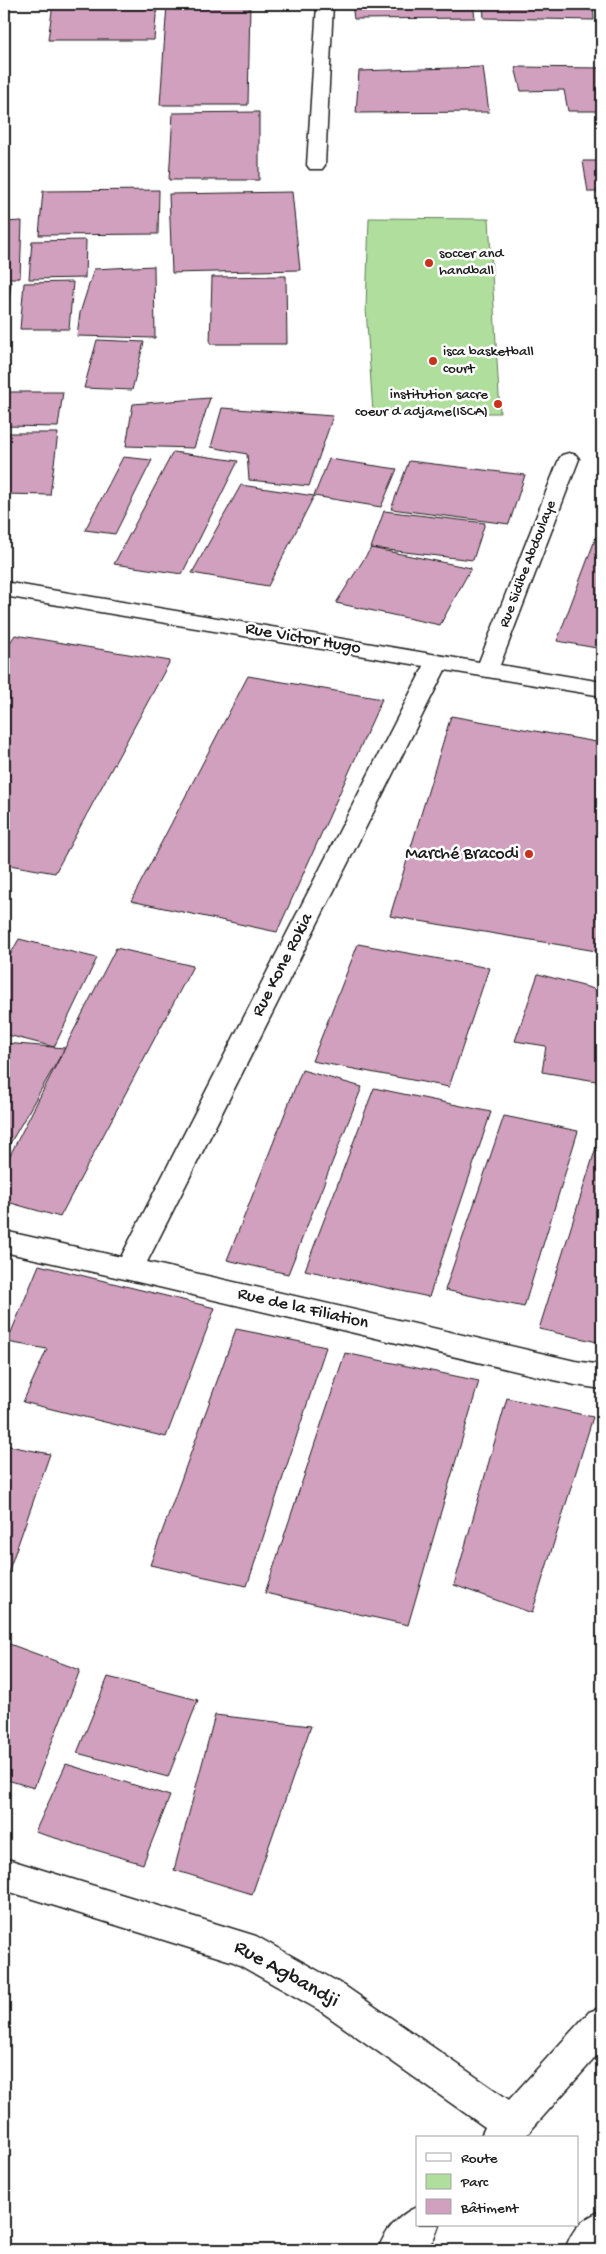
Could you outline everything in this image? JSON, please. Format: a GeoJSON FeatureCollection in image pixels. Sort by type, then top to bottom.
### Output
{"type":"FeatureCollection","features":[{"type":"Feature","properties":{"kind":"street"},"geometry":{"type":"LineString","coordinates":[[316,165],[325,4]]}},
{"type":"Feature","properties":{"kind":"street","name":"Rue Sidibe Abdoulaye"},"geometry":{"type":"LineString","coordinates":[[487,670],[569,459]]}},
{"type":"Feature","properties":{"kind":"street","name":"Rue Victor Hugo"},"geometry":{"type":"LineString","coordinates":[[4,589],[602,689]]}},
{"type":"Feature","properties":{"kind":"street","name":"Rue Kone Rokia"},"geometry":{"type":"LineString","coordinates":[[129,1269],[437,662]]}},
{"type":"Feature","properties":{"kind":"street","name":"Rue de la Filiation"},"geometry":{"type":"LineString","coordinates":[[4,1242],[129,1269],[575,1373],[602,1377]]}},
{"type":"Feature","properties":{"kind":"street","name":"Rue Agbandji"},"geometry":{"type":"LineString","coordinates":[[4,1874],[244,1948],[332,1998],[506,2131]]}},
{"type":"Feature","properties":{"kind":"street"},"geometry":{"type":"LineString","coordinates":[[506,2131],[602,2024]]}},
{"type":"Feature","properties":{"kind":"street"},"geometry":{"type":"LineString","coordinates":[[506,2131],[602,2045]]}},
{"type":"Feature","properties":{"kind":"street"},"geometry":{"type":"LineString","coordinates":[[397,2250],[419,2226]]}},
{"type":"Feature","properties":{"kind":"street"},"geometry":{"type":"LineString","coordinates":[[584,2250],[597,2233],[602,2230]]}},
{"type":"Feature","properties":{"kind":"green space"},"geometry":{"type":"Polygon","coordinates":[[[369,218],[489,219],[500,413],[373,413],[366,308],[369,218]]]}},
{"type":"Feature","properties":{"kind":"building"},"geometry":{"type":"Polygon","coordinates":[[[53,4],[157,4],[154,40],[48,40],[53,4]]]}},
{"type":"Feature","properties":{"kind":"building"},"geometry":{"type":"Polygon","coordinates":[[[167,4],[250,4],[248,105],[160,105],[167,4]]]}},
{"type":"Feature","properties":{"kind":"building"},"geometry":{"type":"Polygon","coordinates":[[[352,4],[473,4],[475,18],[354,19],[352,4]]]}},
{"type":"Feature","properties":{"kind":"building"},"geometry":{"type":"Polygon","coordinates":[[[483,4],[593,4],[594,20],[484,18],[483,4]]]}},
{"type":"Feature","properties":{"kind":"building"},"geometry":{"type":"Polygon","coordinates":[[[483,67],[489,112],[356,113],[359,71],[483,67]]]}},
{"type":"Feature","properties":{"kind":"building"},"geometry":{"type":"Polygon","coordinates":[[[515,67],[602,68],[602,111],[568,111],[564,90],[521,91],[515,67]]]}},
{"type":"Feature","properties":{"kind":"building"},"geometry":{"type":"Polygon","coordinates":[[[259,112],[259,180],[169,180],[173,113],[259,112]]]}},
{"type":"Feature","properties":{"kind":"building"},"geometry":{"type":"Polygon","coordinates":[[[583,161],[602,161],[602,192],[588,192],[583,161]]]}},
{"type":"Feature","properties":{"kind":"building"},"geometry":{"type":"Polygon","coordinates":[[[159,190],[158,234],[39,235],[43,191],[159,190]]]}},
{"type":"Feature","properties":{"kind":"building"},"geometry":{"type":"Polygon","coordinates":[[[292,192],[300,270],[172,273],[169,194],[292,192]]]}},
{"type":"Feature","properties":{"kind":"building"},"geometry":{"type":"Polygon","coordinates":[[[22,221],[20,278],[4,278],[4,222],[22,221]]]}},
{"type":"Feature","properties":{"kind":"building"},"geometry":{"type":"Polygon","coordinates":[[[86,240],[85,278],[29,279],[32,241],[86,240]]]}},
{"type":"Feature","properties":{"kind":"building"},"geometry":{"type":"Polygon","coordinates":[[[154,266],[155,338],[77,336],[80,313],[94,269],[154,266]]]}},
{"type":"Feature","properties":{"kind":"building"},"geometry":{"type":"Polygon","coordinates":[[[286,276],[287,344],[210,344],[212,277],[286,276]]]}},
{"type":"Feature","properties":{"kind":"building"},"geometry":{"type":"Polygon","coordinates":[[[4,282],[11,282],[5,338],[4,338],[4,282]]]}},
{"type":"Feature","properties":{"kind":"building"},"geometry":{"type":"Polygon","coordinates":[[[73,282],[69,329],[20,329],[24,283],[73,282]]]}},
{"type":"Feature","properties":{"kind":"building"},"geometry":{"type":"Polygon","coordinates":[[[97,340],[144,342],[132,390],[84,388],[97,340]]]}},
{"type":"Feature","properties":{"kind":"building"},"geometry":{"type":"Polygon","coordinates":[[[4,392],[63,392],[58,427],[4,426],[4,392]]]}},
{"type":"Feature","properties":{"kind":"building"},"geometry":{"type":"Polygon","coordinates":[[[210,398],[194,448],[126,446],[133,404],[210,398]]]}},
{"type":"Feature","properties":{"kind":"building"},"geometry":{"type":"Polygon","coordinates":[[[222,408],[333,416],[309,486],[249,480],[247,454],[211,447],[222,408]]]}},
{"type":"Feature","properties":{"kind":"building"},"geometry":{"type":"Polygon","coordinates":[[[4,433],[58,433],[50,495],[4,494],[4,433]]]}},
{"type":"Feature","properties":{"kind":"building"},"geometry":{"type":"Polygon","coordinates":[[[173,452],[238,461],[182,574],[114,564],[173,452]]]}},
{"type":"Feature","properties":{"kind":"building"},"geometry":{"type":"Polygon","coordinates":[[[123,457],[152,460],[115,534],[85,530],[123,457]]]}},
{"type":"Feature","properties":{"kind":"building"},"geometry":{"type":"Polygon","coordinates":[[[329,459],[397,469],[381,507],[314,496],[329,459]]]}},
{"type":"Feature","properties":{"kind":"building"},"geometry":{"type":"Polygon","coordinates":[[[409,461],[525,475],[509,524],[391,509],[409,461]]]}},
{"type":"Feature","properties":{"kind":"building"},"geometry":{"type":"Polygon","coordinates":[[[241,485],[314,496],[268,586],[192,573],[241,485]]]}},
{"type":"Feature","properties":{"kind":"building"},"geometry":{"type":"Polygon","coordinates":[[[384,511],[485,523],[473,560],[371,548],[384,511]]]}},
{"type":"Feature","properties":{"kind":"building"},"geometry":{"type":"Polygon","coordinates":[[[602,521],[602,649],[557,641],[602,521]]]}},
{"type":"Feature","properties":{"kind":"building"},"geometry":{"type":"Polygon","coordinates":[[[371,548],[471,568],[440,625],[336,603],[371,548]]]}},
{"type":"Feature","properties":{"kind":"building"},"geometry":{"type":"Polygon","coordinates":[[[15,635],[170,661],[55,873],[4,864],[4,652],[15,635]]]}},
{"type":"Feature","properties":{"kind":"building"},"geometry":{"type":"Polygon","coordinates":[[[248,676],[382,699],[277,932],[131,901],[248,676]]]}},
{"type":"Feature","properties":{"kind":"building"},"geometry":{"type":"Polygon","coordinates":[[[451,716],[602,743],[602,952],[390,916],[451,716]]]}},
{"type":"Feature","properties":{"kind":"building"},"geometry":{"type":"Polygon","coordinates":[[[19,939],[97,958],[54,1047],[4,1034],[4,966],[19,939]]]}},
{"type":"Feature","properties":{"kind":"building"},"geometry":{"type":"Polygon","coordinates":[[[358,944],[489,968],[449,1087],[312,1061],[358,944]]]}},
{"type":"Feature","properties":{"kind":"building"},"geometry":{"type":"Polygon","coordinates":[[[116,948],[193,966],[60,1217],[4,1201],[4,1167],[116,948]]]}},
{"type":"Feature","properties":{"kind":"building"},"geometry":{"type":"Polygon","coordinates":[[[538,974],[602,991],[602,1082],[542,1072],[546,1046],[515,1041],[538,974]]]}},
{"type":"Feature","properties":{"kind":"building"},"geometry":{"type":"Polygon","coordinates":[[[4,1043],[65,1048],[4,1154],[4,1043]]]}},
{"type":"Feature","properties":{"kind":"building"},"geometry":{"type":"Polygon","coordinates":[[[302,1070],[362,1087],[288,1274],[227,1260],[302,1070]]]}},
{"type":"Feature","properties":{"kind":"building"},"geometry":{"type":"Polygon","coordinates":[[[374,1088],[491,1112],[429,1297],[305,1270],[374,1088]]]}},
{"type":"Feature","properties":{"kind":"building"},"geometry":{"type":"Polygon","coordinates":[[[504,1116],[578,1131],[524,1307],[445,1290],[504,1116]]]}},
{"type":"Feature","properties":{"kind":"building"},"geometry":{"type":"Polygon","coordinates":[[[599,1138],[602,1138],[602,1343],[539,1329],[599,1138]]]}},
{"type":"Feature","properties":{"kind":"building"},"geometry":{"type":"Polygon","coordinates":[[[39,1265],[215,1308],[166,1437],[23,1402],[47,1349],[7,1342],[39,1265]]]}},
{"type":"Feature","properties":{"kind":"building"},"geometry":{"type":"Polygon","coordinates":[[[236,1329],[326,1347],[247,1586],[150,1565],[236,1329]]]}},
{"type":"Feature","properties":{"kind":"building"},"geometry":{"type":"Polygon","coordinates":[[[345,1353],[479,1381],[408,1625],[265,1593],[345,1353]]]}},
{"type":"Feature","properties":{"kind":"building"},"geometry":{"type":"Polygon","coordinates":[[[507,1398],[593,1417],[532,1613],[454,1585],[507,1398]]]}},
{"type":"Feature","properties":{"kind":"building"},"geometry":{"type":"Polygon","coordinates":[[[4,1445],[50,1454],[4,1584],[4,1445]]]}},
{"type":"Feature","properties":{"kind":"building"},"geometry":{"type":"Polygon","coordinates":[[[4,1642],[80,1670],[34,1788],[4,1779],[4,1642]]]}},
{"type":"Feature","properties":{"kind":"building"},"geometry":{"type":"Polygon","coordinates":[[[108,1677],[198,1700],[168,1777],[77,1753],[108,1677]]]}},
{"type":"Feature","properties":{"kind":"building"},"geometry":{"type":"Polygon","coordinates":[[[215,1715],[311,1726],[252,1894],[174,1870],[215,1715]]]}},
{"type":"Feature","properties":{"kind":"building"},"geometry":{"type":"Polygon","coordinates":[[[66,1764],[170,1796],[143,1864],[35,1832],[66,1764]]]}},
{"type":"Feature","properties":{"kind":"place","name":"soccer and handball"},"geometry":{"type":"Point","coordinates":[429,263]}},
{"type":"Feature","properties":{"kind":"place","name":"isca basketball court"},"geometry":{"type":"Point","coordinates":[433,361]}},
{"type":"Feature","properties":{"kind":"place","name":"institution sacre coeur d adjame(ISCA)"},"geometry":{"type":"Point","coordinates":[498,404]}},
{"type":"Feature","properties":{"kind":"place","name":"Marché Bracodi"},"geometry":{"type":"Point","coordinates":[529,854]}}]}
